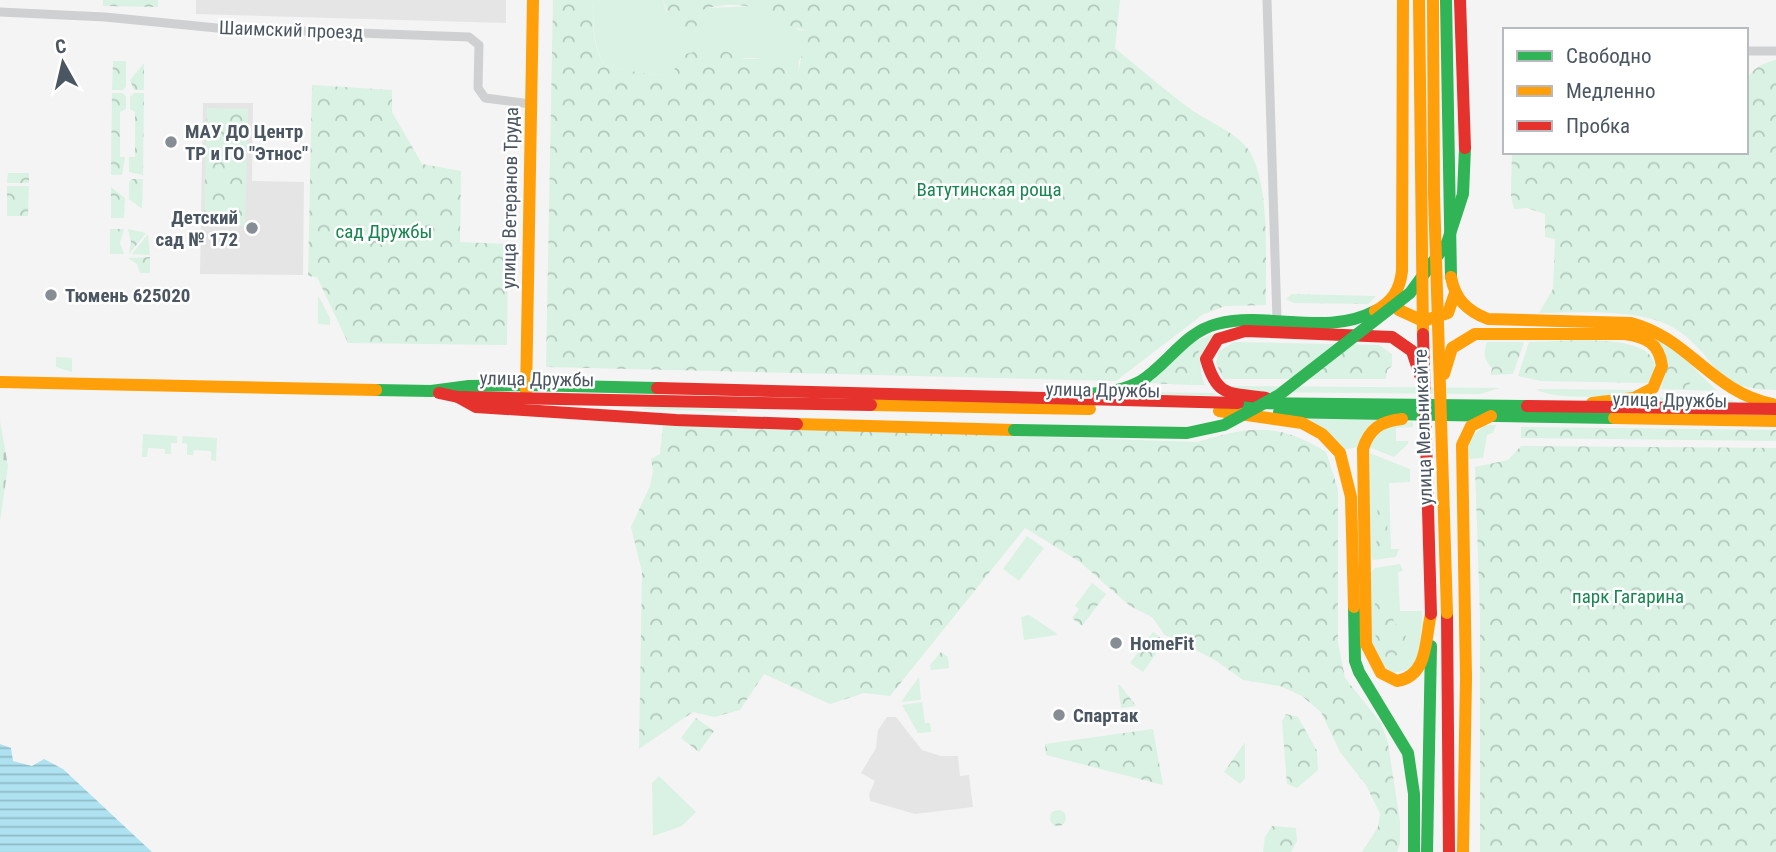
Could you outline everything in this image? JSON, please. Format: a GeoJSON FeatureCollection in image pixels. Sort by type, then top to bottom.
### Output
{"type":"FeatureCollection","features":[{"type":"Feature","properties":{"kind":"main road","name":"улица Ветеранов Труда"},"geometry":{"type":"LineString","coordinates":[[527,411],[533,0]]}},
{"type":"Feature","properties":{"kind":"main road"},"geometry":{"type":"LineString","coordinates":[[1403,0],[1404,249],[1397,291],[1399,310],[1409,318],[1425,322],[1448,313],[1455,293]]}},
{"type":"Feature","properties":{"kind":"main road","name":"улица Мельникайте"},"geometry":{"type":"LineString","coordinates":[[1419,0],[1424,391],[1431,614],[1430,817],[1427,852]]}},
{"type":"Feature","properties":{"kind":"main road","name":"улица Мельникайте"},"geometry":{"type":"LineString","coordinates":[[1433,0],[1447,613],[1449,852]]}},
{"type":"Feature","properties":{"kind":"main road"},"geometry":{"type":"LineString","coordinates":[[1446,0],[1450,90],[1451,275],[1455,293],[1467,310],[1488,319],[1631,323],[1653,327],[1674,338],[1732,393],[1776,407]]}},
{"type":"Feature","properties":{"kind":"main road"},"geometry":{"type":"LineString","coordinates":[[458,397],[476,407],[676,420],[1187,433],[1224,425],[1279,395],[1410,293],[1447,243],[1463,194],[1466,132],[1460,0]]}},
{"type":"Feature","properties":{"kind":"main road"},"geometry":{"type":"LineString","coordinates":[[1045,398],[1126,389],[1150,376],[1206,328],[1238,320],[1360,320],[1378,312],[1397,291]]}},
{"type":"Feature","properties":{"kind":"main road"},"geometry":{"type":"LineString","coordinates":[[1301,402],[1229,393],[1212,381],[1207,368],[1209,351],[1226,335],[1245,331],[1380,336],[1402,341],[1419,363],[1424,391]]}},
{"type":"Feature","properties":{"kind":"main road"},"geometry":{"type":"LineString","coordinates":[[1440,391],[1450,349],[1464,337],[1475,334],[1638,336],[1654,345],[1659,353],[1660,378],[1648,392],[1634,397],[1578,405]]}},
{"type":"Feature","properties":{"kind":"main road","name":"улица Дружбы"},"geometry":{"type":"LineString","coordinates":[[0,382],[431,391],[469,386],[739,404],[1776,421]]}},
{"type":"Feature","properties":{"kind":"main road","name":"улица Дружбы"},"geometry":{"type":"LineString","coordinates":[[431,391],[458,397],[526,391],[1776,407]]}},
{"type":"Feature","properties":{"kind":"main road"},"geometry":{"type":"LineString","coordinates":[[1219,411],[1301,423],[1333,444],[1345,465],[1351,497],[1355,661],[1362,684],[1402,741],[1409,756],[1414,794],[1414,852]]}},
{"type":"Feature","properties":{"kind":"main road"},"geometry":{"type":"LineString","coordinates":[[1430,414],[1381,422],[1371,430],[1363,449],[1366,643],[1371,664],[1377,673],[1396,680],[1412,675],[1422,661],[1431,614]]}},
{"type":"Feature","properties":{"kind":"main road"},"geometry":{"type":"LineString","coordinates":[[1463,852],[1466,678],[1462,445],[1471,426],[1492,416]]}},
{"type":"Feature","properties":{"kind":"street"},"geometry":{"type":"LineString","coordinates":[[1267,0],[1277,320]]}},
{"type":"Feature","properties":{"kind":"street","name":"Шаимский проезд"},"geometry":{"type":"LineString","coordinates":[[0,12],[93,16],[217,28],[469,37],[479,45],[478,88],[485,98],[531,104]]}},
{"type":"Feature","properties":{"kind":"street"},"geometry":{"type":"LineString","coordinates":[[1749,51],[1776,51]]}},
{"type":"Feature","properties":{"kind":"shaded area"},"geometry":{"type":"Polygon","coordinates":[[[196,0],[506,0],[506,23],[196,14],[196,0]]]}},
{"type":"Feature","properties":{"kind":"shaded area","name":"Детский сад № 172"},"geometry":{"type":"Polygon","coordinates":[[[203,103],[253,103],[252,181],[304,182],[303,275],[200,274],[203,103]]]}},
{"type":"Feature","properties":{"kind":"shaded area"},"geometry":{"type":"Polygon","coordinates":[[[887,717],[896,717],[922,750],[941,756],[958,756],[960,776],[969,775],[973,807],[915,814],[870,801],[869,794],[875,781],[861,773],[876,748],[878,730],[887,717]]]}},
{"type":"Feature","properties":{"kind":"green space"},"geometry":{"type":"Polygon","coordinates":[[[103,0],[158,0],[158,7],[103,6],[103,0]]]}},
{"type":"Feature","properties":{"kind":"green space","name":"Ватутинская роща"},"geometry":{"type":"Polygon","coordinates":[[[553,0],[594,0],[593,25],[596,43],[606,66],[646,74],[670,75],[686,54],[709,48],[721,49],[743,59],[768,59],[780,64],[791,79],[798,73],[804,45],[813,31],[791,26],[754,8],[728,5],[701,11],[695,31],[683,37],[677,34],[663,0],[1120,0],[1115,48],[1186,106],[1238,139],[1250,152],[1257,167],[1264,205],[1266,305],[1225,306],[1202,315],[1116,381],[546,367],[553,0]]]}},
{"type":"Feature","properties":{"kind":"green space"},"geometry":{"type":"Polygon","coordinates":[[[594,0],[663,0],[666,11],[695,31],[701,11],[707,8],[759,6],[799,30],[814,31],[799,61],[798,73],[791,79],[777,63],[756,58],[677,69],[670,75],[646,74],[606,66],[596,43],[593,25],[594,0]]]}},
{"type":"Feature","properties":{"kind":"green space"},"geometry":{"type":"Polygon","coordinates":[[[1776,60],[1776,390],[1738,385],[1727,379],[1680,332],[1650,318],[1592,312],[1539,313],[1553,289],[1555,239],[1545,237],[1545,214],[1527,208],[1514,209],[1511,196],[1512,154],[1748,154],[1748,78],[1758,67],[1776,60]]]}},
{"type":"Feature","properties":{"kind":"green space"},"geometry":{"type":"Polygon","coordinates":[[[113,61],[126,61],[126,86],[123,90],[112,90],[113,61]]]}},
{"type":"Feature","properties":{"kind":"green space"},"geometry":{"type":"Polygon","coordinates":[[[144,63],[144,90],[134,90],[130,80],[144,63]]]}},
{"type":"Feature","properties":{"kind":"green space","name":"сад Дружбы"},"geometry":{"type":"Polygon","coordinates":[[[312,85],[392,90],[392,112],[422,164],[461,171],[460,242],[508,244],[507,345],[348,343],[317,277],[308,276],[312,85]]]}},
{"type":"Feature","properties":{"kind":"green space"},"geometry":{"type":"Polygon","coordinates":[[[112,93],[123,93],[126,97],[126,109],[120,112],[120,157],[125,157],[122,175],[111,175],[112,93]]]}},
{"type":"Feature","properties":{"kind":"green space"},"geometry":{"type":"Polygon","coordinates":[[[134,93],[144,93],[143,175],[129,172],[129,157],[135,157],[135,112],[130,109],[130,97],[134,93]]]}},
{"type":"Feature","properties":{"kind":"green space"},"geometry":{"type":"Polygon","coordinates":[[[207,108],[248,109],[245,226],[204,225],[207,108]]]}},
{"type":"Feature","properties":{"kind":"green space"},"geometry":{"type":"Polygon","coordinates":[[[8,173],[29,173],[29,183],[7,183],[8,173]]]}},
{"type":"Feature","properties":{"kind":"green space"},"geometry":{"type":"Polygon","coordinates":[[[132,179],[143,179],[142,209],[129,199],[129,182],[132,179]]]}},
{"type":"Feature","properties":{"kind":"green space"},"geometry":{"type":"Polygon","coordinates":[[[7,186],[29,186],[28,216],[7,216],[7,186]]]}},
{"type":"Feature","properties":{"kind":"green space"},"geometry":{"type":"Polygon","coordinates":[[[111,187],[125,198],[124,218],[111,218],[111,187]]]}},
{"type":"Feature","properties":{"kind":"green space"},"geometry":{"type":"Polygon","coordinates":[[[110,229],[124,229],[120,243],[124,254],[110,254],[110,229]]]}},
{"type":"Feature","properties":{"kind":"green space"},"geometry":{"type":"Polygon","coordinates":[[[128,229],[146,233],[129,254],[131,242],[128,229]]]}},
{"type":"Feature","properties":{"kind":"green space"},"geometry":{"type":"Polygon","coordinates":[[[148,234],[150,255],[132,254],[148,234]]]}},
{"type":"Feature","properties":{"kind":"green space"},"geometry":{"type":"Polygon","coordinates":[[[150,257],[150,273],[140,273],[137,264],[128,258],[150,257]]]}},
{"type":"Feature","properties":{"kind":"green space"},"geometry":{"type":"Polygon","coordinates":[[[1292,294],[1376,296],[1368,304],[1294,303],[1286,299],[1292,294]]]}},
{"type":"Feature","properties":{"kind":"green space"},"geometry":{"type":"Polygon","coordinates":[[[318,295],[330,318],[330,325],[318,324],[318,295]]]}},
{"type":"Feature","properties":{"kind":"green space"},"geometry":{"type":"Polygon","coordinates":[[[1217,332],[1202,357],[1201,370],[1205,385],[1191,385],[1194,362],[1206,337],[1217,332]]]}},
{"type":"Feature","properties":{"kind":"green space"},"geometry":{"type":"Polygon","coordinates":[[[1206,337],[1194,362],[1191,385],[1147,383],[1194,342],[1206,337]]]}},
{"type":"Feature","properties":{"kind":"green space"},"geometry":{"type":"Polygon","coordinates":[[[1657,339],[1668,340],[1697,371],[1686,390],[1661,389],[1667,367],[1657,339]]]}},
{"type":"Feature","properties":{"kind":"green space"},"geometry":{"type":"Polygon","coordinates":[[[1588,340],[1633,345],[1648,353],[1655,365],[1650,383],[1541,381],[1518,376],[1529,342],[1588,340]]]}},
{"type":"Feature","properties":{"kind":"green space"},"geometry":{"type":"Polygon","coordinates":[[[1234,342],[1379,345],[1392,354],[1392,366],[1387,370],[1386,379],[1223,379],[1216,363],[1219,351],[1234,342]]]}},
{"type":"Feature","properties":{"kind":"green space"},"geometry":{"type":"Polygon","coordinates":[[[1487,342],[1524,342],[1513,374],[1491,375],[1492,368],[1485,356],[1487,342]]]}},
{"type":"Feature","properties":{"kind":"green space"},"geometry":{"type":"Polygon","coordinates":[[[56,357],[72,358],[72,372],[56,367],[56,357]]]}},
{"type":"Feature","properties":{"kind":"green space"},"geometry":{"type":"Polygon","coordinates":[[[1697,371],[1717,391],[1686,390],[1697,371]]]}},
{"type":"Feature","properties":{"kind":"green space"},"geometry":{"type":"Polygon","coordinates":[[[1223,386],[1500,388],[1480,394],[1242,392],[1223,386]]]}},
{"type":"Feature","properties":{"kind":"green space"},"geometry":{"type":"Polygon","coordinates":[[[1536,389],[1643,390],[1588,397],[1557,395],[1536,389]]]}},
{"type":"Feature","properties":{"kind":"green space"},"geometry":{"type":"Polygon","coordinates":[[[1213,393],[1218,396],[1128,394],[1213,393]]]}},
{"type":"Feature","properties":{"kind":"green space"},"geometry":{"type":"Polygon","coordinates":[[[1652,397],[1731,400],[1738,403],[1648,400],[1652,397]]]}},
{"type":"Feature","properties":{"kind":"green space"},"geometry":{"type":"Polygon","coordinates":[[[656,406],[737,409],[737,412],[639,409],[656,406]]]}},
{"type":"Feature","properties":{"kind":"green space"},"geometry":{"type":"Polygon","coordinates":[[[1300,419],[1378,419],[1363,433],[1358,447],[1343,450],[1300,419]]]}},
{"type":"Feature","properties":{"kind":"green space"},"geometry":{"type":"Polygon","coordinates":[[[0,421],[8,466],[0,521],[0,421]]]}},
{"type":"Feature","properties":{"kind":"green space"},"geometry":{"type":"Polygon","coordinates":[[[1413,422],[1413,427],[1396,428],[1396,441],[1408,441],[1408,444],[1394,457],[1369,447],[1381,431],[1413,422]]]}},
{"type":"Feature","properties":{"kind":"green space"},"geometry":{"type":"Polygon","coordinates":[[[663,424],[1197,442],[1248,430],[1263,430],[1278,431],[1309,442],[1326,452],[1338,489],[1338,643],[1345,678],[1381,723],[1388,743],[1400,822],[1397,852],[1362,852],[1378,827],[1380,814],[1366,785],[1340,752],[1321,712],[1302,696],[1280,686],[1243,680],[1215,660],[1164,634],[1152,617],[1130,606],[1080,562],[1025,528],[890,696],[864,693],[830,704],[764,674],[740,710],[714,717],[693,712],[639,749],[642,572],[631,527],[650,486],[653,471],[651,459],[660,454],[663,424]]]}},
{"type":"Feature","properties":{"kind":"green space"},"geometry":{"type":"Polygon","coordinates":[[[1485,425],[1496,425],[1493,433],[1487,435],[1483,458],[1468,459],[1468,440],[1485,425]]]}},
{"type":"Feature","properties":{"kind":"green space"},"geometry":{"type":"Polygon","coordinates":[[[1521,427],[1776,430],[1776,441],[1521,438],[1521,427]]]}},
{"type":"Feature","properties":{"kind":"green space"},"geometry":{"type":"Polygon","coordinates":[[[143,434],[177,436],[177,443],[171,443],[171,454],[165,454],[165,449],[148,448],[147,457],[142,457],[143,434]]]}},
{"type":"Feature","properties":{"kind":"green space"},"geometry":{"type":"Polygon","coordinates":[[[183,436],[217,438],[216,461],[211,460],[211,451],[194,450],[193,455],[187,455],[187,444],[182,443],[183,436]]]}},
{"type":"Feature","properties":{"kind":"green space","name":"парк Гагарина"},"geometry":{"type":"Polygon","coordinates":[[[1521,446],[1776,448],[1776,852],[1480,852],[1480,616],[1475,467],[1508,460],[1521,446]]]}},
{"type":"Feature","properties":{"kind":"green space"},"geometry":{"type":"Polygon","coordinates":[[[1367,452],[1410,469],[1410,482],[1389,483],[1391,549],[1399,549],[1396,557],[1373,560],[1370,553],[1367,452]]]}},
{"type":"Feature","properties":{"kind":"green space"},"geometry":{"type":"Polygon","coordinates":[[[1378,492],[1387,514],[1388,555],[1376,556],[1378,492]]]}},
{"type":"Feature","properties":{"kind":"green space"},"geometry":{"type":"Polygon","coordinates":[[[1027,536],[1044,548],[1019,581],[1003,569],[1027,536]]]}},
{"type":"Feature","properties":{"kind":"green space"},"geometry":{"type":"Polygon","coordinates":[[[1400,564],[1403,571],[1398,572],[1400,611],[1422,611],[1421,652],[1411,669],[1393,673],[1375,654],[1371,642],[1370,573],[1375,568],[1400,564]]]}},
{"type":"Feature","properties":{"kind":"green space"},"geometry":{"type":"Polygon","coordinates":[[[1376,579],[1381,579],[1394,622],[1406,636],[1399,655],[1379,658],[1374,624],[1376,579]]]}},
{"type":"Feature","properties":{"kind":"green space"},"geometry":{"type":"Polygon","coordinates":[[[1092,583],[1106,594],[1082,626],[1072,618],[1079,609],[1075,606],[1092,583]]]}},
{"type":"Feature","properties":{"kind":"green space"},"geometry":{"type":"Polygon","coordinates":[[[1029,615],[1057,635],[1024,640],[1021,617],[1029,615]]]}},
{"type":"Feature","properties":{"kind":"green space"},"geometry":{"type":"Polygon","coordinates":[[[1153,632],[1165,641],[1143,672],[1130,663],[1153,632]]]}},
{"type":"Feature","properties":{"kind":"green space"},"geometry":{"type":"Polygon","coordinates":[[[941,652],[948,657],[949,668],[931,670],[930,665],[941,652]]]}},
{"type":"Feature","properties":{"kind":"green space"},"geometry":{"type":"Polygon","coordinates":[[[919,677],[921,700],[901,702],[919,677]]]}},
{"type":"Feature","properties":{"kind":"green space"},"geometry":{"type":"Polygon","coordinates":[[[1120,685],[1136,706],[1121,708],[1120,685]]]}},
{"type":"Feature","properties":{"kind":"green space"},"geometry":{"type":"Polygon","coordinates":[[[922,702],[925,723],[930,723],[931,732],[918,733],[902,705],[922,702]]]}},
{"type":"Feature","properties":{"kind":"green space"},"geometry":{"type":"Polygon","coordinates":[[[1286,714],[1298,717],[1317,751],[1318,770],[1297,788],[1287,784],[1282,721],[1286,714]]]}},
{"type":"Feature","properties":{"kind":"green space"},"geometry":{"type":"Polygon","coordinates":[[[696,718],[714,731],[699,752],[681,738],[696,718]]]}},
{"type":"Feature","properties":{"kind":"green space"},"geometry":{"type":"Polygon","coordinates":[[[1153,729],[1163,785],[1046,755],[1045,744],[1153,729]]]}},
{"type":"Feature","properties":{"kind":"green space"},"geometry":{"type":"Polygon","coordinates":[[[1245,742],[1245,778],[1240,784],[1224,772],[1245,742]]]}},
{"type":"Feature","properties":{"kind":"green space"},"geometry":{"type":"Polygon","coordinates":[[[659,776],[696,812],[682,826],[653,836],[652,783],[659,776]]]}},
{"type":"Feature","properties":{"kind":"green space"},"geometry":{"type":"Polygon","coordinates":[[[1055,810],[1061,810],[1066,818],[1064,824],[1055,826],[1050,821],[1050,815],[1055,810]]]}},
{"type":"Feature","properties":{"kind":"green space"},"geometry":{"type":"Polygon","coordinates":[[[1272,826],[1296,828],[1297,841],[1291,852],[1263,852],[1265,837],[1272,826]]]}},
{"type":"Feature","properties":{"kind":"water"},"geometry":{"type":"Polygon","coordinates":[[[0,744],[11,748],[13,761],[32,766],[44,759],[63,769],[152,852],[0,852],[0,744]]]}},
{"type":"Feature","properties":{"kind":"traffic: fast"},"geometry":{"type":"LineString","coordinates":[[1446,0],[1451,277]]}},
{"type":"Feature","properties":{"kind":"traffic: fast"},"geometry":{"type":"LineString","coordinates":[[1014,430],[1187,433],[1224,425],[1279,395],[1410,293],[1447,243],[1463,194],[1465,148]]}},
{"type":"Feature","properties":{"kind":"traffic: fast"},"geometry":{"type":"LineString","coordinates":[[1090,394],[1123,389],[1141,381],[1195,334],[1217,324],[1257,320],[1337,322],[1375,311]]}},
{"type":"Feature","properties":{"kind":"traffic: fast"},"geometry":{"type":"LineString","coordinates":[[376,390],[431,391],[469,386],[527,385],[657,388]]}},
{"type":"Feature","properties":{"kind":"traffic: fast"},"geometry":{"type":"LineString","coordinates":[[1238,403],[1527,406]]}},
{"type":"Feature","properties":{"kind":"traffic: fast"},"geometry":{"type":"LineString","coordinates":[[1279,412],[1614,418]]}},
{"type":"Feature","properties":{"kind":"traffic: fast"},"geometry":{"type":"LineString","coordinates":[[1354,607],[1355,661],[1359,672],[1408,753],[1414,794],[1414,852]]}},
{"type":"Feature","properties":{"kind":"traffic: fast"},"geometry":{"type":"LineString","coordinates":[[1427,852],[1431,646]]}},
{"type":"Feature","properties":{"kind":"traffic: slow"},"geometry":{"type":"LineString","coordinates":[[526,395],[533,0]]}},
{"type":"Feature","properties":{"kind":"traffic: slow"},"geometry":{"type":"LineString","coordinates":[[1375,311],[1394,295],[1402,271],[1403,0]]}},
{"type":"Feature","properties":{"kind":"traffic: slow"},"geometry":{"type":"LineString","coordinates":[[1419,0],[1423,334]]}},
{"type":"Feature","properties":{"kind":"traffic: slow"},"geometry":{"type":"LineString","coordinates":[[1433,0],[1434,195],[1447,613]]}},
{"type":"Feature","properties":{"kind":"traffic: slow"},"geometry":{"type":"LineString","coordinates":[[1451,277],[1463,303],[1488,319],[1631,323],[1669,340],[1733,388],[1751,398],[1772,404]]}},
{"type":"Feature","properties":{"kind":"traffic: slow"},"geometry":{"type":"LineString","coordinates":[[1397,295],[1399,310],[1423,321],[1448,313],[1455,293]]}},
{"type":"Feature","properties":{"kind":"traffic: slow"},"geometry":{"type":"LineString","coordinates":[[1444,374],[1452,348],[1475,334],[1625,334],[1645,339],[1655,347],[1662,366],[1653,388],[1634,398],[1592,403]]}},
{"type":"Feature","properties":{"kind":"traffic: slow"},"geometry":{"type":"LineString","coordinates":[[0,382],[376,390]]}},
{"type":"Feature","properties":{"kind":"traffic: slow"},"geometry":{"type":"LineString","coordinates":[[871,405],[1090,409]]}},
{"type":"Feature","properties":{"kind":"traffic: slow"},"geometry":{"type":"LineString","coordinates":[[1219,411],[1302,423],[1322,434],[1340,453],[1351,497],[1354,607]]}},
{"type":"Feature","properties":{"kind":"traffic: slow"},"geometry":{"type":"LineString","coordinates":[[1463,852],[1466,678],[1462,445],[1471,426],[1491,416]]}},
{"type":"Feature","properties":{"kind":"traffic: slow"},"geometry":{"type":"LineString","coordinates":[[1614,418],[1776,421]]}},
{"type":"Feature","properties":{"kind":"traffic: slow"},"geometry":{"type":"LineString","coordinates":[[1402,419],[1377,427],[1363,449],[1366,644],[1381,673],[1397,681],[1415,672],[1424,655],[1431,614]]}},
{"type":"Feature","properties":{"kind":"traffic: slow"},"geometry":{"type":"LineString","coordinates":[[797,424],[1014,430]]}},
{"type":"Feature","properties":{"kind":"traffic: jam"},"geometry":{"type":"LineString","coordinates":[[1460,0],[1465,148]]}},
{"type":"Feature","properties":{"kind":"traffic: jam"},"geometry":{"type":"LineString","coordinates":[[1266,398],[1234,394],[1220,387],[1215,381],[1206,359],[1218,339],[1245,331],[1392,337],[1412,351],[1420,375]]}},
{"type":"Feature","properties":{"kind":"traffic: jam"},"geometry":{"type":"LineString","coordinates":[[1423,334],[1431,614]]}},
{"type":"Feature","properties":{"kind":"traffic: jam"},"geometry":{"type":"LineString","coordinates":[[657,388],[1238,403]]}},
{"type":"Feature","properties":{"kind":"traffic: jam"},"geometry":{"type":"LineString","coordinates":[[439,393],[458,397],[871,405]]}},
{"type":"Feature","properties":{"kind":"traffic: jam"},"geometry":{"type":"LineString","coordinates":[[458,397],[476,407],[676,420],[797,424]]}},
{"type":"Feature","properties":{"kind":"traffic: jam"},"geometry":{"type":"LineString","coordinates":[[1527,406],[1776,409]]}},
{"type":"Feature","properties":{"kind":"traffic: jam"},"geometry":{"type":"LineString","coordinates":[[1447,613],[1449,852]]}},
{"type":"Feature","properties":{"kind":"place","name":"МАУ ДО Центр ТР и ГО \"Этнос\""},"geometry":{"type":"Point","coordinates":[171,142]}},
{"type":"Feature","properties":{"kind":"place","name":"Детский сад № 172"},"geometry":{"type":"Point","coordinates":[252,228]}},
{"type":"Feature","properties":{"kind":"place","name":"Тюмень 625020"},"geometry":{"type":"Point","coordinates":[51,295]}},
{"type":"Feature","properties":{"kind":"place","name":"HomeFit"},"geometry":{"type":"Point","coordinates":[1116,643]}},
{"type":"Feature","properties":{"kind":"place","name":"Спартак"},"geometry":{"type":"Point","coordinates":[1059,715]}}]}
